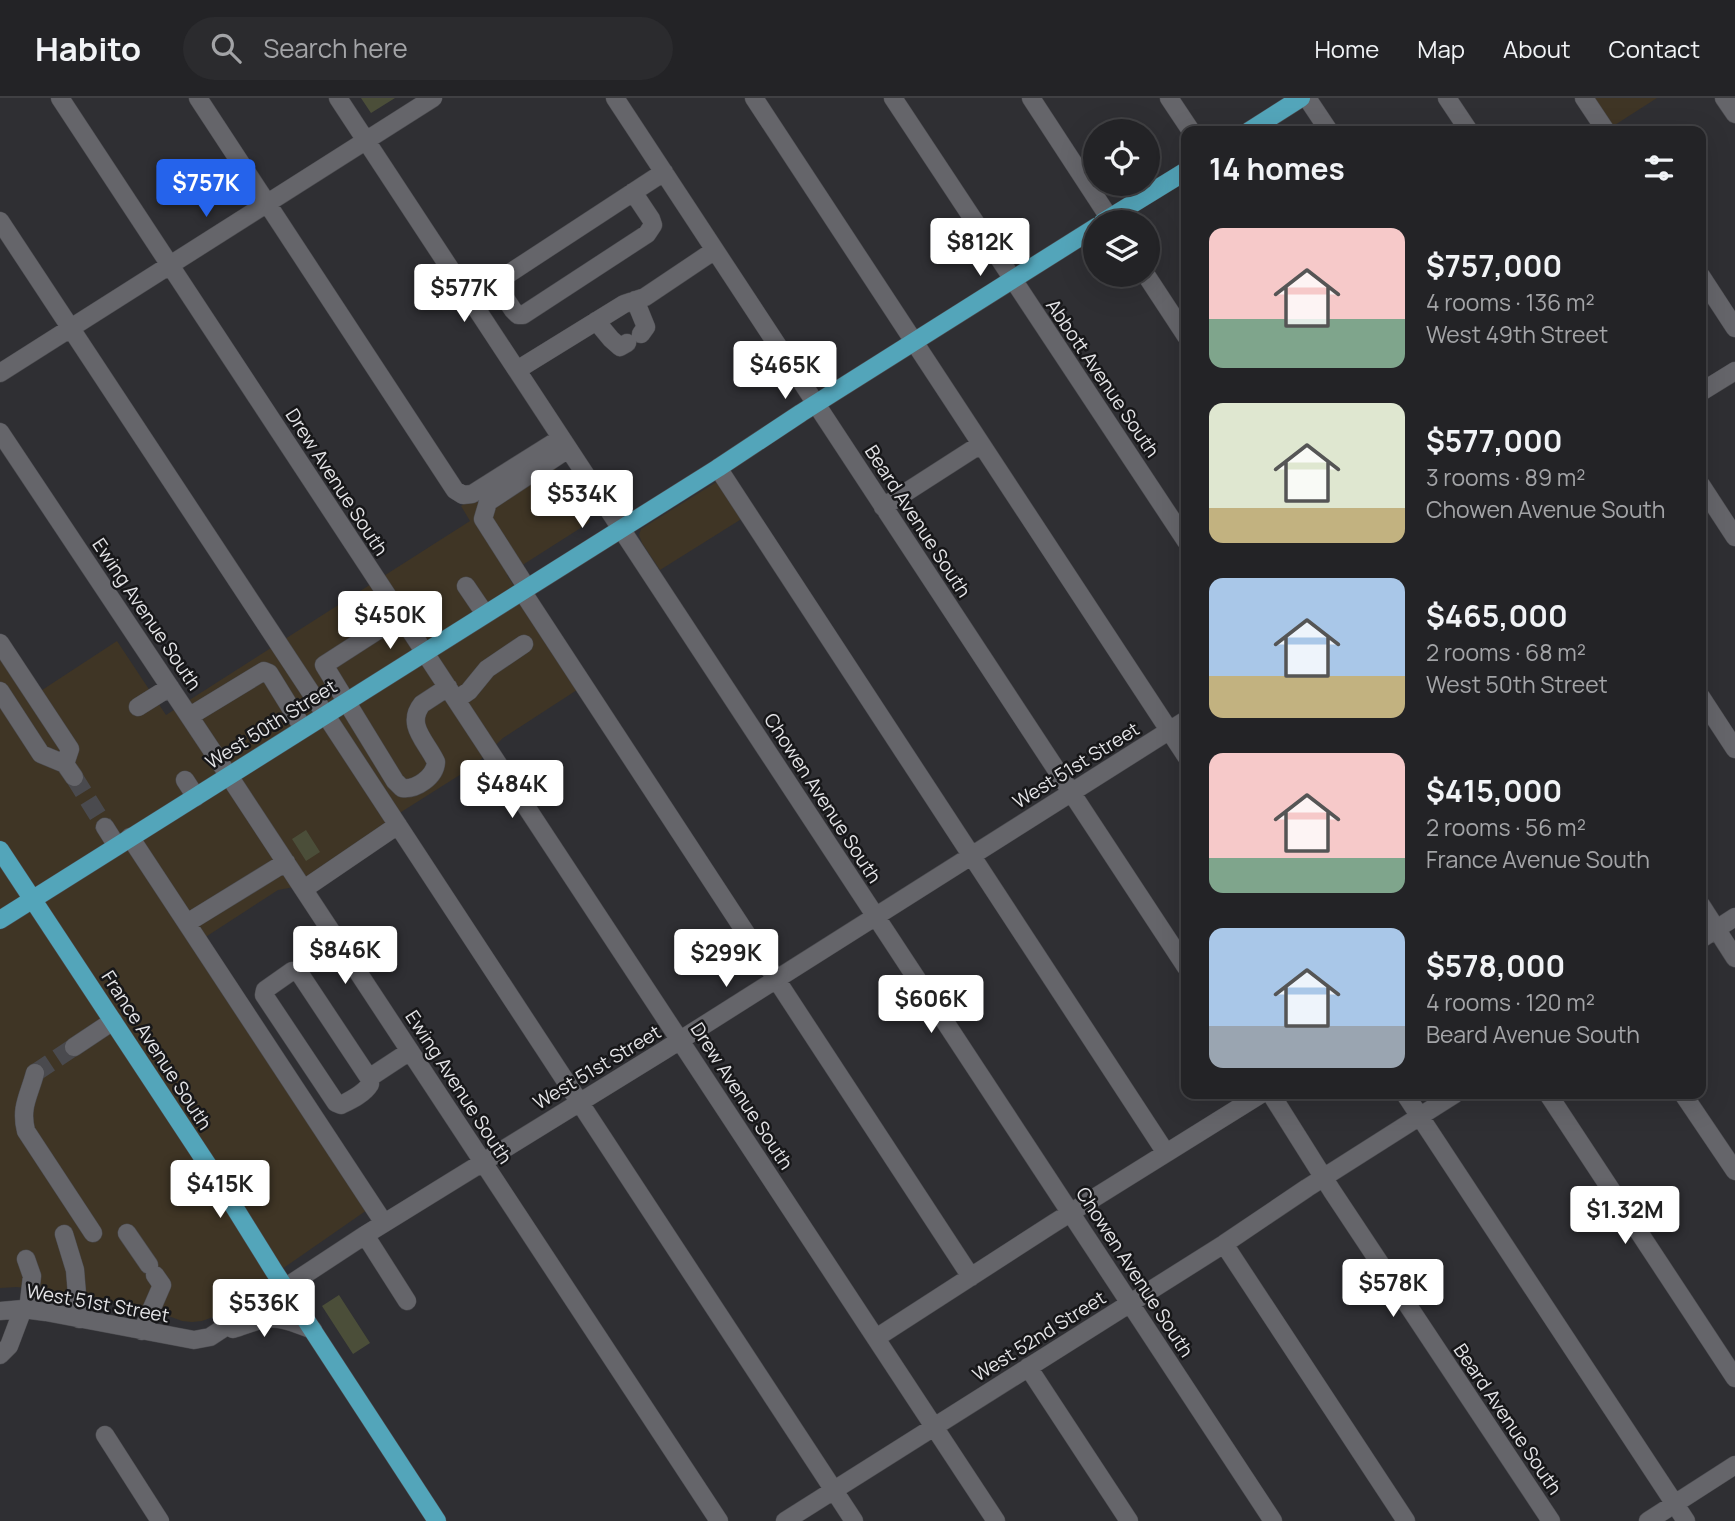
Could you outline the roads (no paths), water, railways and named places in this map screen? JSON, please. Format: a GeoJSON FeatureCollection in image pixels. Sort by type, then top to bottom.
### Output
{"type":"FeatureCollection","features":[{"type":"Feature","properties":{"kind":"main road"},"geometry":{"type":"LineString","coordinates":[[1257,126],[1301,98]]}},
{"type":"Feature","properties":{"kind":"main road","name":"West 50th Street"},"geometry":{"type":"LineString","coordinates":[[1124,210],[1181,174]]}},
{"type":"Feature","properties":{"kind":"main road","name":"West 50th Street"},"geometry":{"type":"LineString","coordinates":[[0,920],[1083,236]]}},
{"type":"Feature","properties":{"kind":"main road","name":"France Avenue South"},"geometry":{"type":"LineString","coordinates":[[0,850],[215,1176],[431,1518]]}},
{"type":"Feature","properties":{"kind":"street","name":"Drew Avenue South"},"geometry":{"type":"LineString","coordinates":[[60,98],[409,618],[424,652],[996,1521]]}},
{"type":"Feature","properties":{"kind":"street"},"geometry":{"type":"LineString","coordinates":[[198,98],[455,490],[463,495],[472,494],[565,444]]}},
{"type":"Feature","properties":{"kind":"street","name":"Chowen Avenue South"},"geometry":{"type":"LineString","coordinates":[[338,98],[1273,1521]]}},
{"type":"Feature","properties":{"kind":"street"},"geometry":{"type":"LineString","coordinates":[[0,373],[433,98]]}},
{"type":"Feature","properties":{"kind":"street","name":"Beard Avenue South"},"geometry":{"type":"LineString","coordinates":[[615,98],[1181,959]]}},
{"type":"Feature","properties":{"kind":"street"},"geometry":{"type":"LineString","coordinates":[[754,98],[1181,748]]}},
{"type":"Feature","properties":{"kind":"street","name":"Abbott Avenue South"},"geometry":{"type":"LineString","coordinates":[[893,98],[1181,533]]}},
{"type":"Feature","properties":{"kind":"street"},"geometry":{"type":"LineString","coordinates":[[1031,98],[1098,210]]}},
{"type":"Feature","properties":{"kind":"street"},"geometry":{"type":"LineString","coordinates":[[1169,98],[1188,126]]}},
{"type":"Feature","properties":{"kind":"street"},"geometry":{"type":"LineString","coordinates":[[1307,98],[1326,126]]}},
{"type":"Feature","properties":{"kind":"street"},"geometry":{"type":"LineString","coordinates":[[1447,98],[1466,126]]}},
{"type":"Feature","properties":{"kind":"street"},"geometry":{"type":"LineString","coordinates":[[1584,98],[1603,126]]}},
{"type":"Feature","properties":{"kind":"street"},"geometry":{"type":"LineString","coordinates":[[1724,98],[1735,114]]}},
{"type":"Feature","properties":{"kind":"street"},"geometry":{"type":"LineString","coordinates":[[470,299],[664,172]]}},
{"type":"Feature","properties":{"kind":"street"},"geometry":{"type":"LineString","coordinates":[[495,283],[513,310],[518,315],[523,315],[646,234],[653,225],[633,192]]}},
{"type":"Feature","properties":{"kind":"street"},"geometry":{"type":"LineString","coordinates":[[0,221],[854,1521]]}},
{"type":"Feature","properties":{"kind":"street"},"geometry":{"type":"LineString","coordinates":[[517,370],[624,304],[645,297],[715,250]]}},
{"type":"Feature","properties":{"kind":"street"},"geometry":{"type":"LineString","coordinates":[[1706,284],[1735,328]]}},
{"type":"Feature","properties":{"kind":"street"},"geometry":{"type":"LineString","coordinates":[[1154,287],[1181,328]]}},
{"type":"Feature","properties":{"kind":"street"},"geometry":{"type":"LineString","coordinates":[[596,321],[620,346],[646,327],[635,300]]}},
{"type":"Feature","properties":{"kind":"street"},"geometry":{"type":"LineString","coordinates":[[1706,389],[1735,371]]}},
{"type":"Feature","properties":{"kind":"street","name":"Ewing Avenue South"},"geometry":{"type":"LineString","coordinates":[[0,432],[719,1521]]}},
{"type":"Feature","properties":{"kind":"street"},"geometry":{"type":"LineString","coordinates":[[565,444],[488,502],[483,519],[524,590],[971,1277]]}},
{"type":"Feature","properties":{"kind":"street"},"geometry":{"type":"LineString","coordinates":[[883,507],[981,444]]}},
{"type":"Feature","properties":{"kind":"street"},"geometry":{"type":"LineString","coordinates":[[718,468],[1166,1153]]}},
{"type":"Feature","properties":{"kind":"street"},"geometry":{"type":"LineString","coordinates":[[1706,493],[1735,537]]}},
{"type":"Feature","properties":{"kind":"street"},"geometry":{"type":"LineString","coordinates":[[466,586],[485,614]]}},
{"type":"Feature","properties":{"kind":"street"},"geometry":{"type":"LineString","coordinates":[[409,618],[379,629],[378,643],[327,670],[401,788],[406,789],[421,782],[430,776],[436,767],[433,756],[416,729],[415,719],[422,704],[469,691],[486,669],[524,644]]}},
{"type":"Feature","properties":{"kind":"street"},"geometry":{"type":"LineString","coordinates":[[0,643],[70,749],[70,770],[41,754],[0,691]]}},
{"type":"Feature","properties":{"kind":"street"},"geometry":{"type":"LineString","coordinates":[[190,716],[264,671],[269,673],[303,728]]}},
{"type":"Feature","properties":{"kind":"street"},"geometry":{"type":"LineString","coordinates":[[138,707],[170,687]]}},
{"type":"Feature","properties":{"kind":"street"},"geometry":{"type":"LineString","coordinates":[[1706,704],[1735,748]]}},
{"type":"Feature","properties":{"kind":"street","name":"West 51st Street"},"geometry":{"type":"LineString","coordinates":[[0,1311],[46,1312],[194,1340],[210,1337],[365,1235],[680,1041],[1181,723]]}},
{"type":"Feature","properties":{"kind":"street"},"geometry":{"type":"LineString","coordinates":[[186,780],[196,797]]}},
{"type":"Feature","properties":{"kind":"street"},"geometry":{"type":"LineString","coordinates":[[304,889],[398,825]]}},
{"type":"Feature","properties":{"kind":"street"},"geometry":{"type":"LineString","coordinates":[[105,827],[124,841],[187,923],[384,1223]]}},
{"type":"Feature","properties":{"kind":"street"},"geometry":{"type":"LineString","coordinates":[[187,923],[286,862]]}},
{"type":"Feature","properties":{"kind":"street"},"geometry":{"type":"LineString","coordinates":[[1706,912],[1735,958]]}},
{"type":"Feature","properties":{"kind":"street"},"geometry":{"type":"LineString","coordinates":[[1706,936],[1735,917]]}},
{"type":"Feature","properties":{"kind":"street"},"geometry":{"type":"LineString","coordinates":[[292,971],[298,971],[369,1078],[370,1084],[363,1092],[346,1102],[336,1103],[264,995],[265,990],[292,971]]}},
{"type":"Feature","properties":{"kind":"street"},"geometry":{"type":"LineString","coordinates":[[74,1047],[113,1021]]}},
{"type":"Feature","properties":{"kind":"street"},"geometry":{"type":"LineString","coordinates":[[369,1078],[410,1051]]}},
{"type":"Feature","properties":{"kind":"street"},"geometry":{"type":"LineString","coordinates":[[35,1073],[25,1099],[23,1118],[26,1131],[44,1166],[93,1233]]}},
{"type":"Feature","properties":{"kind":"street"},"geometry":{"type":"LineString","coordinates":[[876,1338],[1253,1099]]}},
{"type":"Feature","properties":{"kind":"street","name":"Beard Avenue South"},"geometry":{"type":"LineString","coordinates":[[1274,1099],[1551,1521]]}},
{"type":"Feature","properties":{"kind":"street"},"geometry":{"type":"LineString","coordinates":[[1408,1099],[1686,1521]]}},
{"type":"Feature","properties":{"kind":"street","name":"West 52nd Street"},"geometry":{"type":"LineString","coordinates":[[785,1521],[1224,1244],[1447,1099]]}},
{"type":"Feature","properties":{"kind":"street"},"geometry":{"type":"LineString","coordinates":[[1551,1099],[1735,1378]]}},
{"type":"Feature","properties":{"kind":"street"},"geometry":{"type":"LineString","coordinates":[[1687,1099],[1735,1171]]}},
{"type":"Feature","properties":{"kind":"street"},"geometry":{"type":"LineString","coordinates":[[127,1233],[162,1285],[142,1331]]}},
{"type":"Feature","properties":{"kind":"street"},"geometry":{"type":"LineString","coordinates":[[64,1234],[75,1270],[79,1319]]}},
{"type":"Feature","properties":{"kind":"street"},"geometry":{"type":"LineString","coordinates":[[365,1235],[407,1301]]}},
{"type":"Feature","properties":{"kind":"street"},"geometry":{"type":"LineString","coordinates":[[1224,1244],[1406,1521]]}},
{"type":"Feature","properties":{"kind":"street"},"geometry":{"type":"LineString","coordinates":[[0,1355],[9,1346],[25,1310],[32,1276],[26,1259]]}},
{"type":"Feature","properties":{"kind":"street"},"geometry":{"type":"LineString","coordinates":[[216,1334],[272,1318],[313,1330]]}},
{"type":"Feature","properties":{"kind":"street"},"geometry":{"type":"LineString","coordinates":[[1028,1367],[1129,1521]]}},
{"type":"Feature","properties":{"kind":"street"},"geometry":{"type":"LineString","coordinates":[[105,1435],[160,1521]]}},
{"type":"Feature","properties":{"kind":"street"},"geometry":{"type":"LineString","coordinates":[[1648,1521],[1735,1465]]}},
{"type":"Feature","properties":{"kind":"tunnel"},"geometry":{"type":"LineString","coordinates":[[74,777],[105,827]]}},
{"type":"Feature","properties":{"kind":"tunnel"},"geometry":{"type":"LineString","coordinates":[[35,1073],[74,1047]]}}]}
